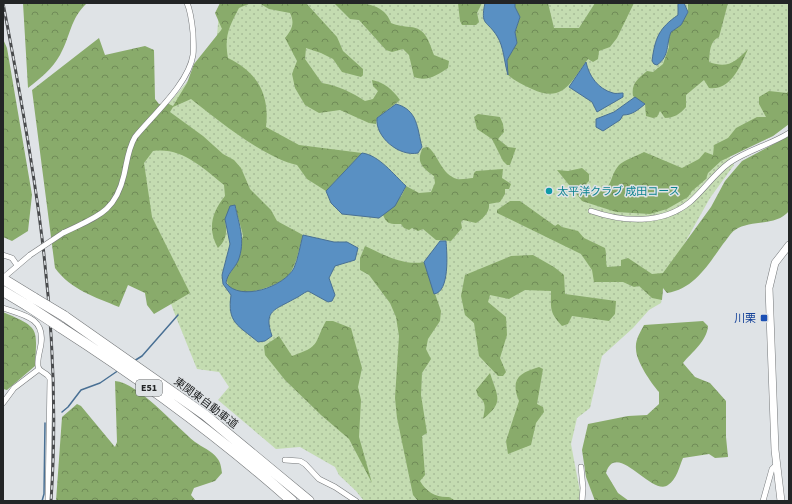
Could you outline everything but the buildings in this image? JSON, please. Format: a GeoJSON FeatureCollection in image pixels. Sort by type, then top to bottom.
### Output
{"type":"FeatureCollection","features":[{"type":"Feature","properties":{"kind":"highway","name":"東関東自動車道"},"geometry":{"type":"LineString","coordinates":[[3,278],[64,316],[84,337],[214,437],[292,501]]}},
{"type":"Feature","properties":{"kind":"highway","name":"東関東自動車道"},"geometry":{"type":"LineString","coordinates":[[3,291],[60,327],[84,337],[205,416],[309,501]]}},
{"type":"Feature","properties":{"kind":"street"},"geometry":{"type":"LineString","coordinates":[[3,278],[30,255],[63,233],[106,211],[121,186],[130,146],[135,137],[178,86],[188,71],[193,54],[193,41],[191,17],[187,3]]}},
{"type":"Feature","properties":{"kind":"street"},"geometry":{"type":"LineString","coordinates":[[591,211],[608,217],[632,219],[650,219],[676,211],[690,202],[722,168],[789,133]]}},
{"type":"Feature","properties":{"kind":"street"},"geometry":{"type":"LineString","coordinates":[[781,501],[776,465],[769,288],[775,263],[789,245]]}},
{"type":"Feature","properties":{"kind":"street"},"geometry":{"type":"LineString","coordinates":[[3,255],[12,258],[16,266]]}},
{"type":"Feature","properties":{"kind":"street"},"geometry":{"type":"LineString","coordinates":[[3,308],[36,321],[40,327],[42,335],[39,369],[8,394],[3,402]]}},
{"type":"Feature","properties":{"kind":"street"},"geometry":{"type":"LineString","coordinates":[[39,369],[48,374],[50,379],[48,501]]}},
{"type":"Feature","properties":{"kind":"street"},"geometry":{"type":"LineString","coordinates":[[285,460],[305,464],[319,479],[335,487],[356,501]]}},
{"type":"Feature","properties":{"kind":"street"},"geometry":{"type":"LineString","coordinates":[[763,501],[772,469],[776,465]]}},
{"type":"Feature","properties":{"kind":"street"},"geometry":{"type":"LineString","coordinates":[[581,467],[583,488],[582,501]]}},
{"type":"Feature","properties":{"kind":"green space"},"geometry":{"type":"Polygon","coordinates":[[[23,3],[87,3],[77,15],[64,48],[57,60],[46,73],[28,88],[23,3]]]}},
{"type":"Feature","properties":{"kind":"green space"},"geometry":{"type":"Polygon","coordinates":[[[220,3],[251,3],[239,8],[235,15],[228,32],[227,50],[228,58],[247,70],[259,85],[266,104],[266,127],[299,145],[362,153],[326,191],[307,179],[297,165],[271,155],[256,147],[191,99],[173,107],[170,112],[203,136],[223,154],[234,160],[241,168],[250,189],[271,210],[277,221],[303,235],[299,251],[291,272],[288,276],[274,285],[253,291],[234,291],[229,286],[227,278],[238,261],[243,235],[235,206],[225,219],[226,235],[218,248],[212,227],[214,214],[225,196],[224,185],[192,160],[173,152],[153,151],[144,163],[152,217],[190,293],[154,314],[147,305],[145,293],[128,285],[119,307],[84,292],[68,282],[55,268],[32,90],[99,38],[105,55],[145,46],[154,50],[155,99],[159,104],[167,103],[173,106],[187,83],[194,64],[222,29],[215,13],[220,3]]]}},
{"type":"Feature","properties":{"kind":"green space","name":"太平洋クラブ 成田コース"},"geometry":{"type":"Polygon","coordinates":[[[223,3],[789,3],[789,124],[773,136],[729,156],[734,165],[710,198],[665,278],[661,303],[649,310],[633,328],[602,356],[590,408],[577,418],[571,444],[580,492],[579,501],[364,501],[339,475],[335,467],[300,447],[276,449],[218,400],[229,387],[219,372],[197,369],[174,312],[134,201],[140,163],[158,116],[216,48],[219,11],[223,3]]]}},
{"type":"Feature","properties":{"kind":"green space"},"geometry":{"type":"Polygon","coordinates":[[[259,3],[306,3],[337,37],[343,51],[363,69],[363,75],[361,77],[342,72],[333,59],[306,48],[305,59],[322,83],[345,90],[365,101],[373,99],[378,91],[373,86],[372,80],[388,87],[400,100],[377,118],[376,124],[369,123],[340,110],[319,113],[305,105],[295,88],[292,74],[297,61],[285,38],[292,26],[290,13],[269,9],[259,3]]]}},
{"type":"Feature","properties":{"kind":"green space"},"geometry":{"type":"Polygon","coordinates":[[[334,3],[367,4],[382,10],[391,23],[420,30],[426,36],[434,55],[449,61],[448,68],[428,78],[424,79],[414,77],[409,55],[403,49],[392,52],[386,50],[359,20],[350,19],[334,3]]]}},
{"type":"Feature","properties":{"kind":"green space"},"geometry":{"type":"Polygon","coordinates":[[[458,3],[482,3],[477,13],[479,22],[476,25],[462,25],[460,21],[458,3]]]}},
{"type":"Feature","properties":{"kind":"green space"},"geometry":{"type":"Polygon","coordinates":[[[515,3],[548,3],[554,28],[579,28],[595,3],[634,3],[617,38],[610,47],[599,51],[598,59],[593,62],[588,59],[566,88],[552,94],[543,93],[532,89],[519,83],[508,75],[507,60],[517,43],[515,32],[520,17],[515,7],[515,3]]]}},
{"type":"Feature","properties":{"kind":"green space"},"geometry":{"type":"Polygon","coordinates":[[[688,3],[728,3],[719,37],[712,44],[709,62],[721,65],[731,63],[739,58],[748,49],[734,76],[723,85],[717,88],[709,88],[704,80],[686,95],[686,107],[677,115],[665,118],[660,111],[657,117],[653,118],[646,116],[645,104],[633,96],[634,84],[647,71],[653,72],[663,64],[669,47],[668,39],[671,32],[681,25],[688,12],[688,3]]]}},
{"type":"Feature","properties":{"kind":"green space"},"geometry":{"type":"Polygon","coordinates":[[[3,39],[7,48],[32,195],[28,231],[12,241],[3,237],[3,39]]]}},
{"type":"Feature","properties":{"kind":"green space"},"geometry":{"type":"Polygon","coordinates":[[[789,90],[789,124],[773,136],[721,161],[708,173],[706,179],[692,191],[688,197],[667,209],[650,214],[616,212],[582,201],[557,170],[568,171],[582,168],[589,174],[589,181],[585,185],[588,191],[593,194],[600,192],[608,186],[619,165],[624,161],[644,152],[682,168],[699,159],[705,152],[713,155],[714,145],[728,138],[736,128],[757,117],[766,117],[759,104],[759,97],[769,91],[787,93],[789,90]]]}},
{"type":"Feature","properties":{"kind":"green space"},"geometry":{"type":"Polygon","coordinates":[[[478,114],[500,117],[504,132],[498,139],[508,147],[516,148],[510,165],[507,165],[503,161],[492,139],[477,129],[474,117],[478,114]]]}},
{"type":"Feature","properties":{"kind":"green space"},"geometry":{"type":"Polygon","coordinates":[[[789,136],[789,211],[784,216],[777,219],[748,225],[735,230],[700,275],[685,287],[677,291],[667,293],[663,288],[662,300],[652,298],[639,286],[634,287],[623,282],[594,282],[592,270],[581,254],[497,213],[497,210],[510,201],[520,201],[555,226],[558,224],[562,227],[578,231],[584,238],[605,248],[607,267],[621,266],[621,260],[628,258],[652,274],[663,273],[711,207],[725,181],[742,161],[789,136]]]}},
{"type":"Feature","properties":{"kind":"green space"},"geometry":{"type":"Polygon","coordinates":[[[428,147],[447,173],[452,177],[457,179],[473,178],[476,171],[503,169],[502,178],[511,184],[509,189],[505,189],[505,194],[500,202],[489,204],[487,212],[479,221],[476,223],[463,220],[461,222],[462,228],[451,241],[436,240],[423,229],[418,231],[412,228],[409,230],[404,228],[401,224],[390,223],[386,221],[383,215],[402,195],[406,186],[419,193],[431,192],[435,183],[434,176],[421,164],[420,161],[423,148],[428,147]]]}},
{"type":"Feature","properties":{"kind":"green space"},"geometry":{"type":"Polygon","coordinates":[[[365,246],[402,261],[417,263],[424,262],[441,311],[440,321],[428,339],[426,349],[431,359],[422,373],[421,395],[427,433],[422,436],[425,475],[420,481],[422,485],[432,494],[449,497],[456,501],[418,501],[413,495],[397,418],[395,398],[399,336],[396,317],[390,303],[369,275],[360,270],[360,258],[365,246]]]}},
{"type":"Feature","properties":{"kind":"green space"},"geometry":{"type":"Polygon","coordinates":[[[533,255],[554,267],[564,275],[565,294],[616,301],[615,314],[609,321],[572,316],[568,324],[562,326],[553,314],[551,291],[525,290],[509,299],[490,295],[488,302],[506,317],[507,335],[500,358],[506,372],[503,376],[498,376],[479,356],[474,323],[465,315],[461,296],[465,275],[511,256],[533,255]]]}},
{"type":"Feature","properties":{"kind":"green space"},"geometry":{"type":"Polygon","coordinates":[[[3,312],[30,326],[34,330],[36,336],[35,366],[7,390],[3,389],[3,312]]]}},
{"type":"Feature","properties":{"kind":"green space"},"geometry":{"type":"Polygon","coordinates":[[[326,321],[333,321],[351,328],[362,368],[358,387],[361,400],[359,437],[372,483],[349,439],[321,415],[285,380],[265,355],[264,346],[279,336],[292,356],[308,350],[315,344],[326,321]]]}},
{"type":"Feature","properties":{"kind":"green space"},"geometry":{"type":"Polygon","coordinates":[[[703,321],[708,326],[705,337],[683,363],[695,377],[710,383],[726,401],[726,437],[728,457],[715,458],[709,454],[683,458],[674,480],[668,485],[661,487],[626,465],[618,462],[611,464],[606,473],[618,493],[629,501],[595,501],[586,477],[582,450],[588,424],[628,416],[647,415],[659,404],[659,392],[644,372],[638,360],[636,343],[644,325],[703,321]]]}},
{"type":"Feature","properties":{"kind":"green space"},"geometry":{"type":"Polygon","coordinates":[[[539,367],[543,369],[537,404],[543,407],[544,412],[536,423],[531,445],[508,454],[506,441],[519,401],[516,393],[516,382],[518,378],[526,372],[539,367]]]}},
{"type":"Feature","properties":{"kind":"green space"},"geometry":{"type":"Polygon","coordinates":[[[490,373],[497,393],[497,403],[490,413],[483,419],[485,409],[484,403],[478,396],[476,390],[490,373]]]}},
{"type":"Feature","properties":{"kind":"green space"},"geometry":{"type":"Polygon","coordinates":[[[115,381],[135,389],[146,397],[195,442],[212,453],[218,460],[221,465],[222,473],[215,481],[194,488],[191,495],[196,501],[56,501],[62,417],[77,404],[81,406],[115,447],[117,442],[115,381]]]}},
{"type":"Feature","properties":{"kind":"water"},"geometry":{"type":"Polygon","coordinates":[[[485,3],[515,3],[515,7],[520,17],[515,32],[517,43],[507,60],[508,75],[503,50],[499,40],[485,22],[483,16],[485,3]]]}},
{"type":"Feature","properties":{"kind":"water"},"geometry":{"type":"Polygon","coordinates":[[[678,3],[684,3],[688,12],[681,25],[671,32],[664,58],[657,65],[654,64],[652,61],[659,34],[666,24],[678,15],[678,3]]]}},
{"type":"Feature","properties":{"kind":"water"},"geometry":{"type":"Polygon","coordinates":[[[586,62],[589,72],[599,85],[614,93],[623,93],[623,97],[597,112],[592,102],[569,87],[586,62]]]}},
{"type":"Feature","properties":{"kind":"water"},"geometry":{"type":"Polygon","coordinates":[[[635,97],[645,104],[632,113],[623,115],[620,120],[603,131],[596,127],[596,119],[614,112],[635,97]]]}},
{"type":"Feature","properties":{"kind":"water"},"geometry":{"type":"Polygon","coordinates":[[[396,104],[403,107],[413,115],[422,147],[418,153],[403,152],[396,149],[380,132],[377,125],[377,118],[396,104]]]}},
{"type":"Feature","properties":{"kind":"water"},"geometry":{"type":"Polygon","coordinates":[[[362,153],[374,157],[380,161],[406,186],[395,206],[379,218],[342,214],[331,203],[326,191],[362,153]]]}},
{"type":"Feature","properties":{"kind":"water"},"geometry":{"type":"Polygon","coordinates":[[[235,205],[242,240],[238,261],[229,274],[226,283],[233,289],[251,292],[262,290],[281,281],[289,275],[294,268],[298,257],[303,235],[334,242],[347,242],[358,248],[355,260],[335,266],[329,278],[335,295],[332,301],[328,302],[308,291],[276,309],[272,312],[269,321],[272,336],[265,341],[258,342],[236,323],[231,312],[231,295],[223,284],[222,275],[230,244],[225,219],[230,206],[235,205]]]}},
{"type":"Feature","properties":{"kind":"water"},"geometry":{"type":"Polygon","coordinates":[[[440,241],[446,241],[447,254],[445,280],[443,287],[439,292],[434,294],[424,262],[440,241]]]}},
{"type":"Feature","properties":{"kind":"waterway"},"geometry":{"type":"LineString","coordinates":[[134,361],[142,356],[178,315]]}},
{"type":"Feature","properties":{"kind":"waterway"},"geometry":{"type":"LineString","coordinates":[[62,412],[68,407],[81,390],[100,383],[119,370]]}},
{"type":"Feature","properties":{"kind":"waterway"},"geometry":{"type":"LineString","coordinates":[[42,501],[44,494],[45,423]]}},
{"type":"Feature","properties":{"kind":"railway"},"geometry":{"type":"LineString","coordinates":[[3,3],[26,127],[44,250],[50,312],[54,438],[51,501]]}},
{"type":"Feature","properties":{"kind":"place","name":"太平洋クラブ 成田コース"},"geometry":{"type":"Point","coordinates":[549,191]}},
{"type":"Feature","properties":{"kind":"place","name":"川栗"},"geometry":{"type":"Point","coordinates":[764,318]}}]}
